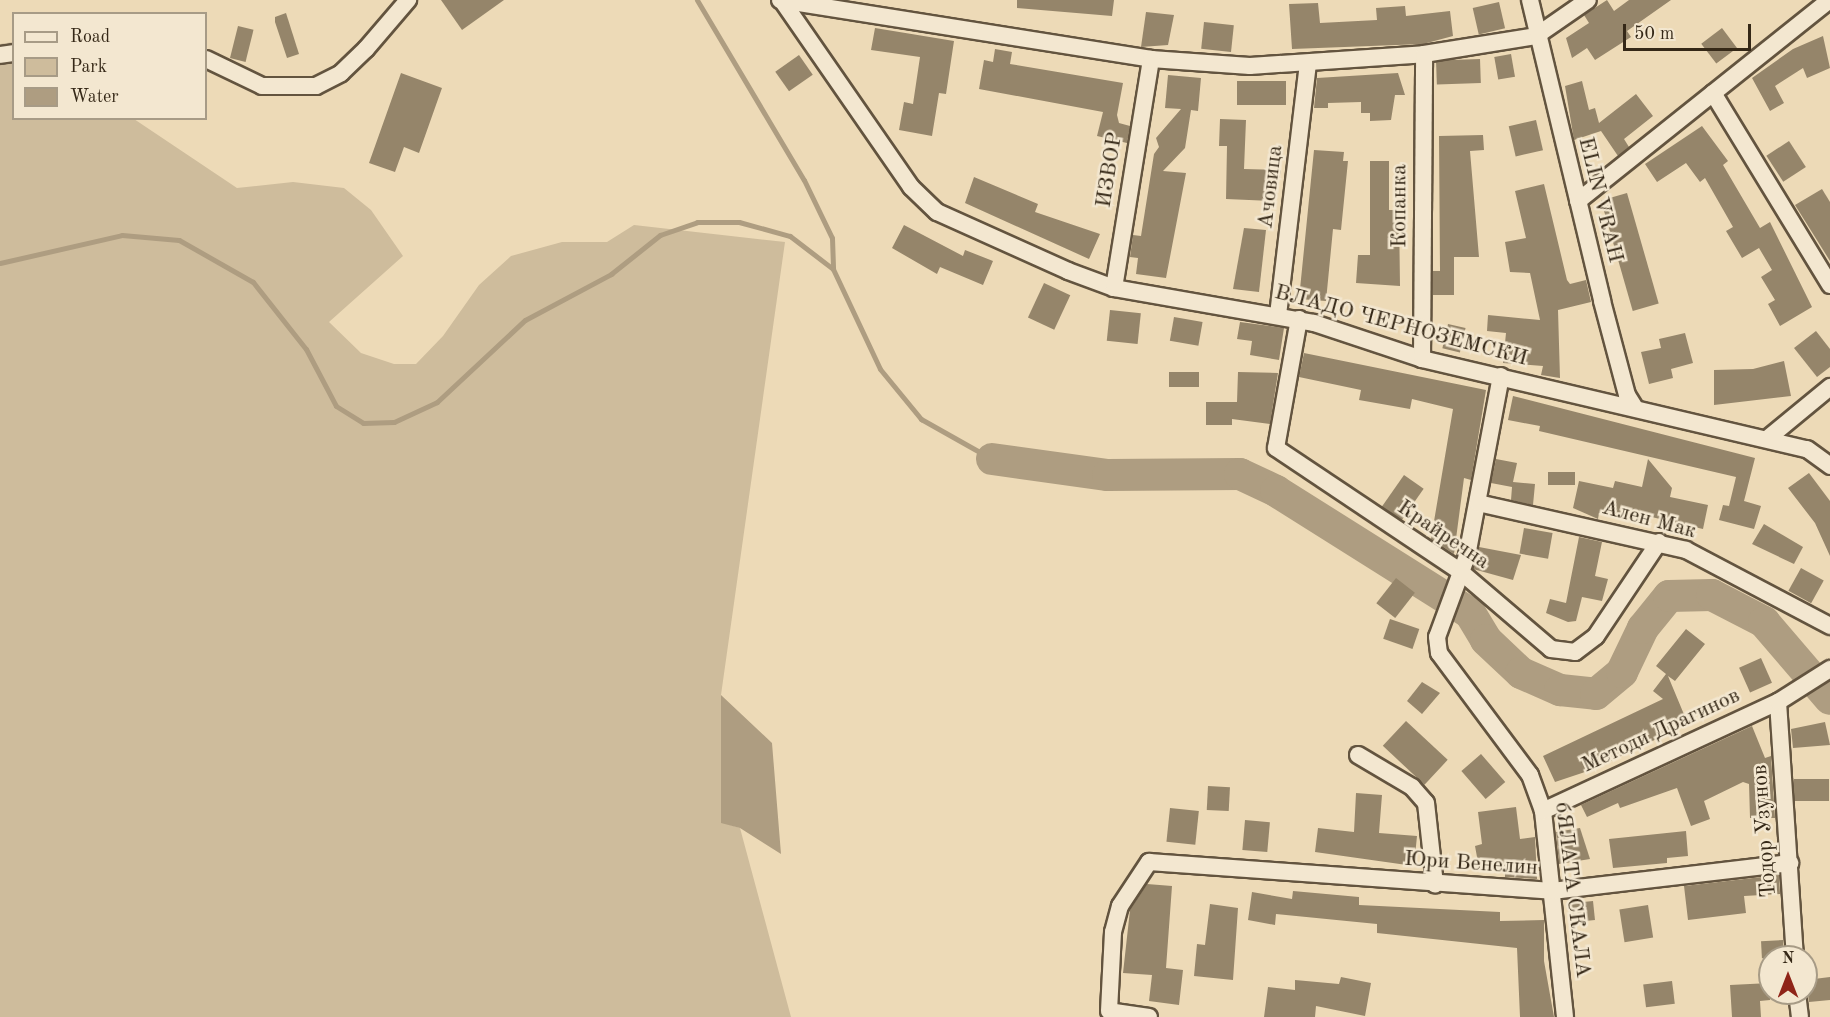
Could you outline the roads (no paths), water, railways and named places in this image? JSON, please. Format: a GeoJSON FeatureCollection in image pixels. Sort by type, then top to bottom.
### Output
{"type":"FeatureCollection","features":[{"type":"Feature","properties":{"kind":"street"},"geometry":{"type":"LineString","coordinates":[[207,58],[262,86],[316,86],[341,73],[366,49],[408,0]]}},
{"type":"Feature","properties":{"kind":"street","name":"ELIN VRAH"},"geometry":{"type":"LineString","coordinates":[[1530,0],[1536,36],[1623,382],[1635,408]]}},
{"type":"Feature","properties":{"kind":"street"},"geometry":{"type":"LineString","coordinates":[[781,1],[1151,59],[1250,66],[1308,64],[1424,54],[1536,36],[1588,0]]}},
{"type":"Feature","properties":{"kind":"street","name":"ВЛАДО ЧЕРНОЗЕМСКИ"},"geometry":{"type":"LineString","coordinates":[[781,1],[911,187],[937,212],[1114,288],[1299,319],[1422,359],[1807,449],[1830,466]]}},
{"type":"Feature","properties":{"kind":"street"},"geometry":{"type":"LineString","coordinates":[[1578,201],[1713,93],[1828,7]]}},
{"type":"Feature","properties":{"kind":"street","name":"Копанка"},"geometry":{"type":"LineString","coordinates":[[1422,359],[1424,54]]}},
{"type":"Feature","properties":{"kind":"street","name":"ИЗВОР"},"geometry":{"type":"LineString","coordinates":[[1114,288],[1151,59]]}},
{"type":"Feature","properties":{"kind":"street","name":"Ачовица"},"geometry":{"type":"LineString","coordinates":[[1278,315],[1308,64]]}},
{"type":"Feature","properties":{"kind":"street"},"geometry":{"type":"LineString","coordinates":[[1713,93],[1830,285]]}},
{"type":"Feature","properties":{"kind":"street","name":"Крайречна"},"geometry":{"type":"LineString","coordinates":[[1299,319],[1276,448],[1460,576],[1551,649],[1575,652],[1596,636],[1659,542]]}},
{"type":"Feature","properties":{"kind":"street","name":"бЯЛАТА СКАЛА"},"geometry":{"type":"LineString","coordinates":[[1501,376],[1478,503],[1460,576],[1441,621],[1439,653],[1511,744],[1530,775],[1543,811],[1565,1017]]}},
{"type":"Feature","properties":{"kind":"street"},"geometry":{"type":"LineString","coordinates":[[1767,439],[1830,387]]}},
{"type":"Feature","properties":{"kind":"street","name":"Ален Мак"},"geometry":{"type":"LineString","coordinates":[[1478,503],[1659,542],[1710,561],[1830,626]]}},
{"type":"Feature","properties":{"kind":"street","name":"Методи Драгинов"},"geometry":{"type":"LineString","coordinates":[[1543,811],[1778,702],[1830,669]]}},
{"type":"Feature","properties":{"kind":"street","name":"Тодор Узунов"},"geometry":{"type":"LineString","coordinates":[[1778,702],[1794,945]]}},
{"type":"Feature","properties":{"kind":"street"},"geometry":{"type":"LineString","coordinates":[[1358,755],[1412,787],[1426,803],[1435,885]]}},
{"type":"Feature","properties":{"kind":"street","name":"Юри Венелин"},"geometry":{"type":"LineString","coordinates":[[1131,1016],[1109,1011],[1113,932],[1120,906],[1149,862],[1435,885],[1552,891],[1790,863]]}},
{"type":"Feature","properties":{"kind":"street"},"geometry":{"type":"LineString","coordinates":[[1131,1016],[1149,1017]]}},
{"type":"Feature","properties":{"kind":"water"},"geometry":{"type":"Polygon","coordinates":[[[721,695],[772,743],[781,854],[740,828],[721,823],[721,695]]]}},
{"type":"Feature","properties":{"kind":"waterway"},"geometry":{"type":"LineString","coordinates":[[697,0],[804,180],[832,238],[833,269]]}},
{"type":"Feature","properties":{"kind":"waterway"},"geometry":{"type":"LineString","coordinates":[[0,263],[122,235],[179,240],[253,282],[306,349],[336,406],[363,423],[394,422],[437,402],[525,320],[611,274],[660,235],[697,222],[739,222],[790,236],[833,269],[880,369],[921,419],[992,459]]}},
{"type":"Feature","properties":{"kind":"waterway"},"geometry":{"type":"LineString","coordinates":[[992,459],[1108,475],[1240,474],[1276,491],[1470,613],[1486,640],[1521,673],[1560,690],[1596,694],[1622,672],[1643,628],[1669,596],[1712,595],[1764,622],[1830,699]]}}]}
